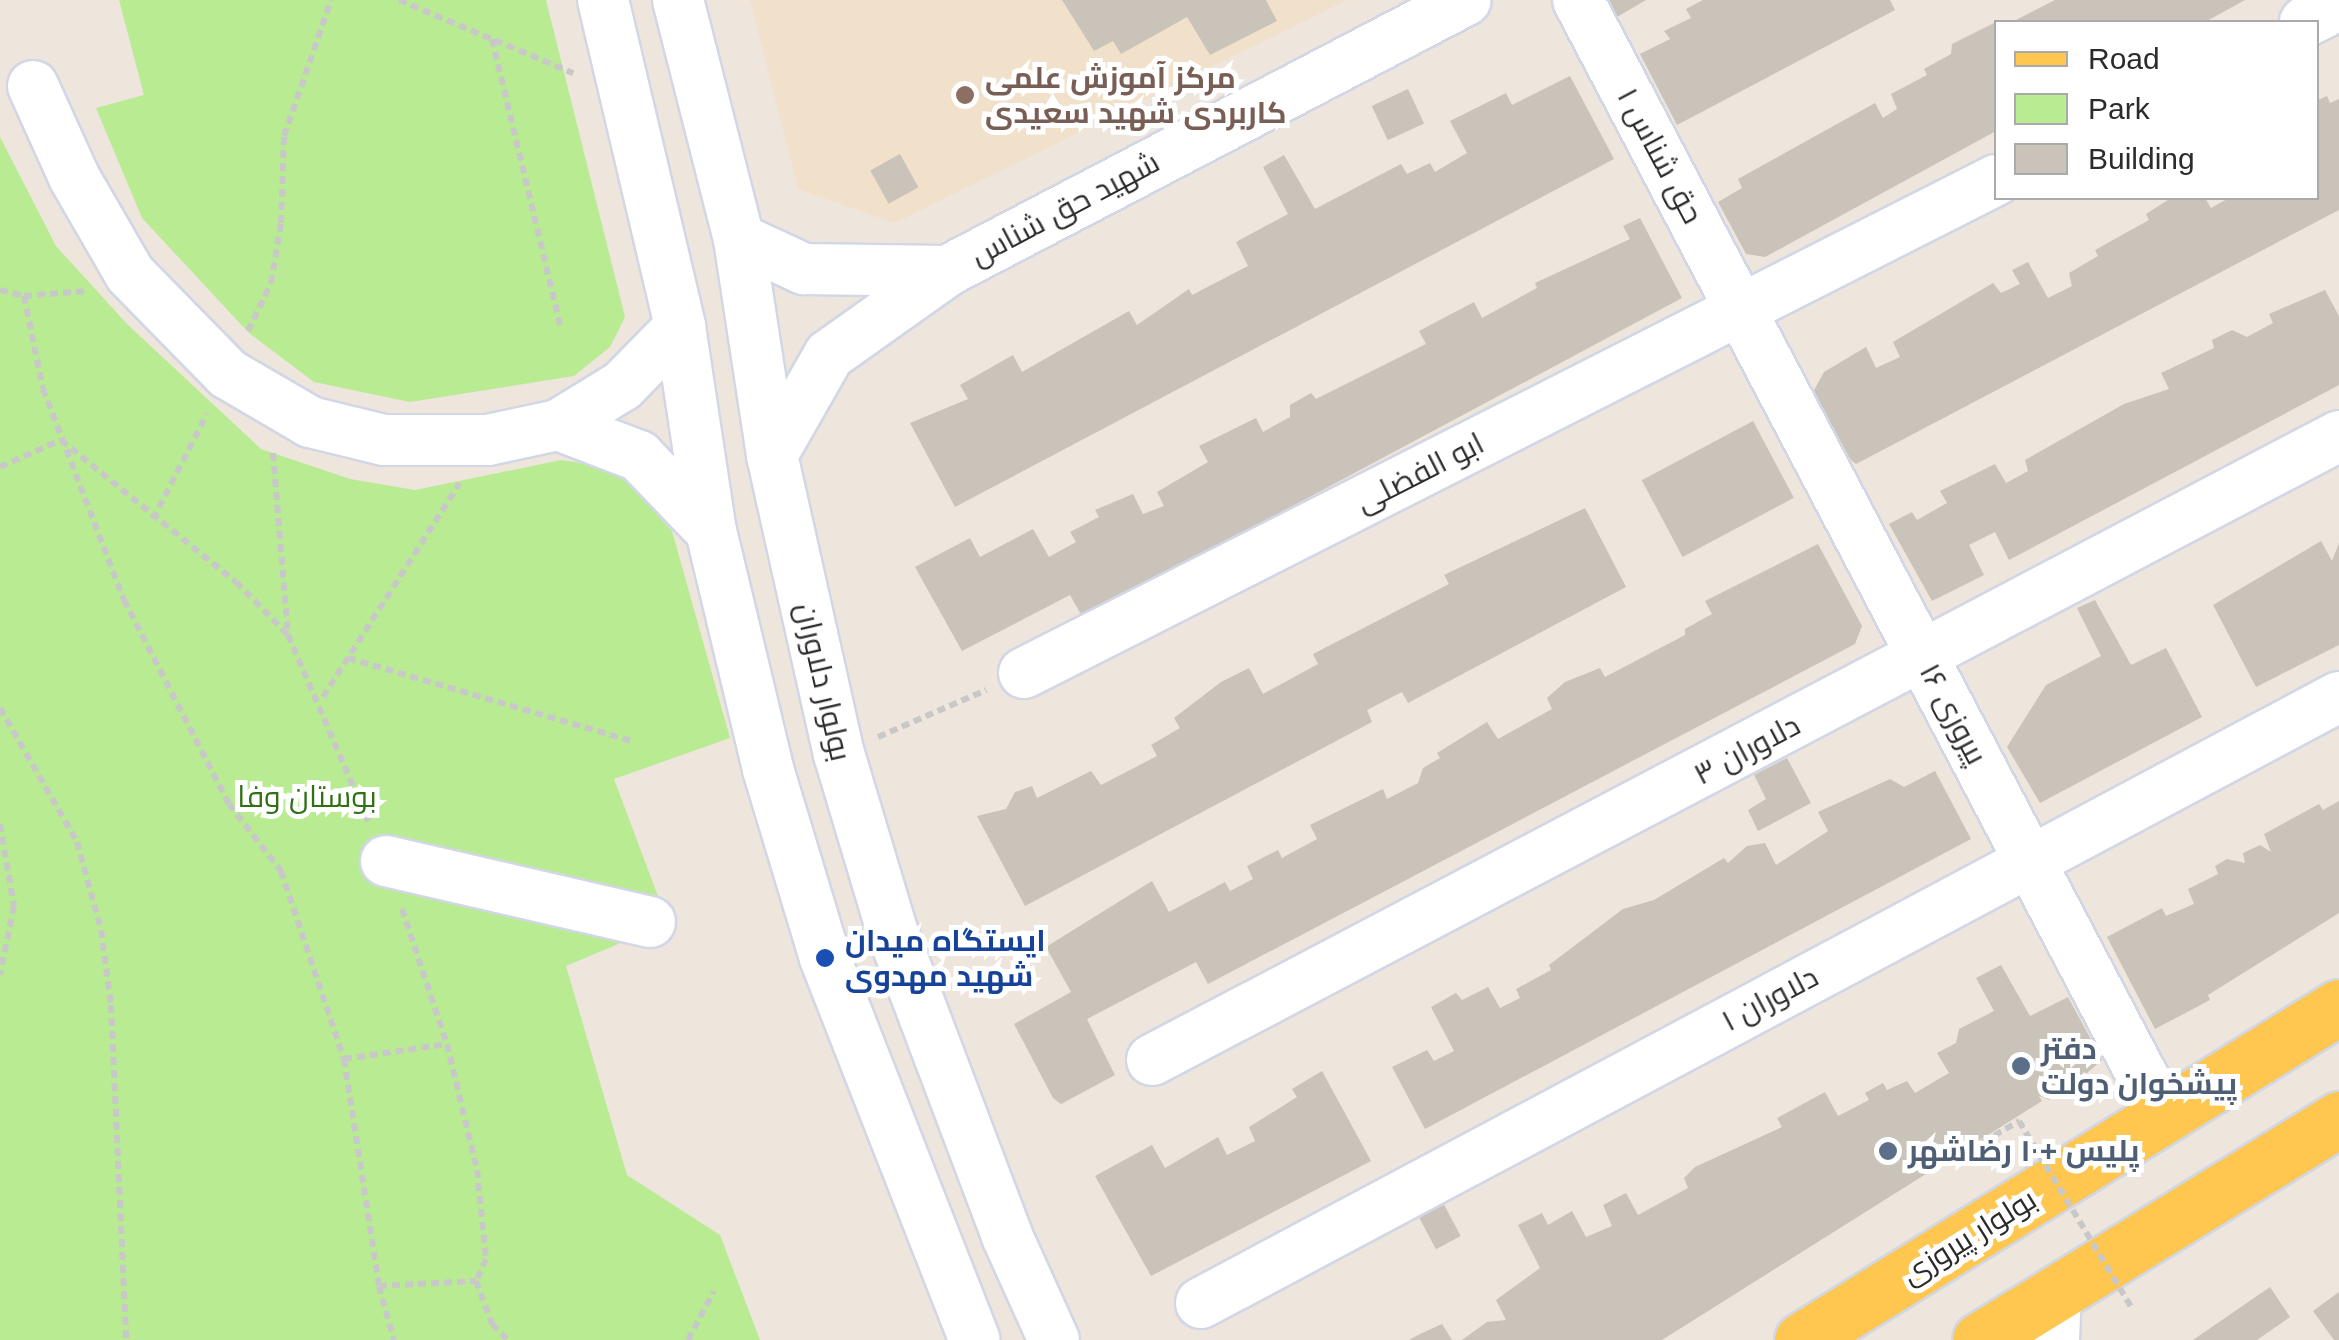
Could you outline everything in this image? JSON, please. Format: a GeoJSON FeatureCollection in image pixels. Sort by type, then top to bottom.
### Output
{"type":"FeatureCollection","features":[{"type":"Feature","properties":{"kind":"main road","name":"بولوار پیروزی"},"geometry":{"type":"LineString","coordinates":[[1802,1340],[2339,1007]]}},
{"type":"Feature","properties":{"kind":"main road"},"geometry":{"type":"LineString","coordinates":[[1980,1340],[2055,1316],[2339,1119]]}},
{"type":"Feature","properties":{"kind":"street"},"geometry":{"type":"LineString","coordinates":[[602,0],[680,327],[711,531],[768,769],[825,958],[975,1340]]}},
{"type":"Feature","properties":{"kind":"street","name":"بولوار دلاوران"},"geometry":{"type":"LineString","coordinates":[[678,0],[738,239],[772,455],[838,754],[892,931],[1007,1236],[1054,1340]]}},
{"type":"Feature","properties":{"kind":"street","name":"شهید حق شناس"},"geometry":{"type":"LineString","coordinates":[[772,455],[829,355],[947,270],[1466,0]]}},
{"type":"Feature","properties":{"kind":"street","name":"حق شناس ۱"},"geometry":{"type":"LineString","coordinates":[[1578,0],[1742,311]]}},
{"type":"Feature","properties":{"kind":"street"},"geometry":{"type":"LineString","coordinates":[[2309,20],[2339,5]]}},
{"type":"Feature","properties":{"kind":"street"},"geometry":{"type":"LineString","coordinates":[[33,86],[74,177],[130,274],[228,374],[268,402],[310,422],[384,440],[488,440],[558,424],[622,386],[680,327]]}},
{"type":"Feature","properties":{"kind":"street","name":"ابو الفضلی"},"geometry":{"type":"LineString","coordinates":[[1024,673],[1994,181]]}},
{"type":"Feature","properties":{"kind":"street"},"geometry":{"type":"LineString","coordinates":[[738,239],[804,269],[947,270]]}},
{"type":"Feature","properties":{"kind":"street","name":"پیروزی ۱۶"},"geometry":{"type":"LineString","coordinates":[[1742,311],[2164,1116]]}},
{"type":"Feature","properties":{"kind":"street"},"geometry":{"type":"LineString","coordinates":[[558,424],[639,456],[711,531]]}},
{"type":"Feature","properties":{"kind":"street","name":"دلاوران ۳"},"geometry":{"type":"LineString","coordinates":[[1152,1060],[1924,658],[2339,436]]}},
{"type":"Feature","properties":{"kind":"street","name":"دلاوران ۱"},"geometry":{"type":"LineString","coordinates":[[1201,1303],[2339,697]]}},
{"type":"Feature","properties":{"kind":"street"},"geometry":{"type":"LineString","coordinates":[[386,862],[650,922]]}},
{"type":"Feature","properties":{"kind":"path"},"geometry":{"type":"LineString","coordinates":[[61,440],[153,519],[270,283],[281,223],[284,136],[332,0]]}},
{"type":"Feature","properties":{"kind":"path"},"geometry":{"type":"LineString","coordinates":[[399,0],[578,74]]}},
{"type":"Feature","properties":{"kind":"path"},"geometry":{"type":"LineString","coordinates":[[492,39],[560,325]]}},
{"type":"Feature","properties":{"kind":"path"},"geometry":{"type":"LineString","coordinates":[[0,290],[24,296],[80,294],[130,274]]}},
{"type":"Feature","properties":{"kind":"path"},"geometry":{"type":"LineString","coordinates":[[24,296],[61,440],[133,617],[229,804],[281,871],[344,1060],[379,1286],[394,1340]]}},
{"type":"Feature","properties":{"kind":"path"},"geometry":{"type":"LineString","coordinates":[[268,402],[288,635]]}},
{"type":"Feature","properties":{"kind":"path"},"geometry":{"type":"LineString","coordinates":[[0,466],[61,440]]}},
{"type":"Feature","properties":{"kind":"path"},"geometry":{"type":"LineString","coordinates":[[323,696],[488,440]]}},
{"type":"Feature","properties":{"kind":"path"},"geometry":{"type":"LineString","coordinates":[[348,658],[632,741]]}},
{"type":"Feature","properties":{"kind":"path"},"geometry":{"type":"LineString","coordinates":[[838,754],[1024,673]]}},
{"type":"Feature","properties":{"kind":"path"},"geometry":{"type":"LineString","coordinates":[[0,708],[76,842],[100,930],[111,1005],[126,1340]]}},
{"type":"Feature","properties":{"kind":"path"},"geometry":{"type":"LineString","coordinates":[[0,824],[14,906],[0,975]]}},
{"type":"Feature","properties":{"kind":"path"},"geometry":{"type":"LineString","coordinates":[[344,1060],[447,1044]]}},
{"type":"Feature","properties":{"kind":"path"},"geometry":{"type":"LineString","coordinates":[[2006,1156],[1996,1162],[1983,1142],[2019,1120],[2131,1307]]}},
{"type":"Feature","properties":{"kind":"path"},"geometry":{"type":"LineString","coordinates":[[379,1286],[476,1281],[492,1324],[508,1340]]}},
{"type":"Feature","properties":{"kind":"path"},"geometry":{"type":"LineString","coordinates":[[688,1340],[714,1291]]}},
{"type":"Feature","properties":{"kind":"shaded area","name":"مرکز آموزش علمی کاربردی شهید سعیدی"},"geometry":{"type":"Polygon","coordinates":[[[750,0],[1347,0],[895,223],[798,189],[750,0]]]}},
{"type":"Feature","properties":{"kind":"green space"},"geometry":{"type":"Polygon","coordinates":[[[119,0],[546,0],[625,317],[610,347],[574,376],[410,402],[314,382],[249,333],[142,218],[96,108],[144,95],[119,0]]]}},
{"type":"Feature","properties":{"kind":"green space","name":"بوستان وفا"},"geometry":{"type":"Polygon","coordinates":[[[0,137],[56,246],[127,324],[261,449],[350,479],[415,490],[561,460],[614,468],[672,531],[730,738],[614,779],[668,923],[566,966],[627,1175],[720,1235],[760,1340],[0,1340],[0,137]]]}},
{"type":"Feature","properties":{"kind":"building"},"geometry":{"type":"Polygon","coordinates":[[[1062,0],[1266,0],[1277,21],[1210,55],[1187,17],[1121,54],[1113,41],[1094,51],[1062,0]]]}},
{"type":"Feature","properties":{"kind":"building"},"geometry":{"type":"Polygon","coordinates":[[[1609,0],[1646,0],[1617,17],[1609,0]]]}},
{"type":"Feature","properties":{"kind":"building"},"geometry":{"type":"Polygon","coordinates":[[[1703,0],[1890,0],[1895,10],[1677,125],[1640,54],[1670,39],[1664,31],[1691,18],[1686,9],[1703,0]]]}},
{"type":"Feature","properties":{"kind":"building"},"geometry":{"type":"Polygon","coordinates":[[[2055,0],[2245,0],[2209,20],[2016,20],[2055,0]]]}},
{"type":"Feature","properties":{"kind":"building"},"geometry":{"type":"Polygon","coordinates":[[[1994,23],[1994,132],[1765,257],[1746,254],[1718,202],[1742,188],[1738,179],[1875,103],[1883,118],[1897,109],[1891,94],[1927,75],[1924,69],[1951,54],[1952,44],[1994,23]]]}},
{"type":"Feature","properties":{"kind":"building"},"geometry":{"type":"Polygon","coordinates":[[[1570,76],[1614,159],[955,507],[910,423],[968,399],[960,385],[1013,355],[1022,372],[1129,311],[1137,325],[1189,289],[1192,295],[1248,266],[1236,242],[1288,214],[1263,167],[1284,155],[1315,209],[1401,164],[1407,174],[1430,163],[1435,172],[1467,153],[1450,121],[1506,93],[1512,105],[1570,76]]]}},
{"type":"Feature","properties":{"kind":"building"},"geometry":{"type":"Polygon","coordinates":[[[1408,89],[1424,123],[1388,140],[1372,106],[1408,89]]]}},
{"type":"Feature","properties":{"kind":"building"},"geometry":{"type":"Polygon","coordinates":[[[2327,96],[2330,103],[2339,99],[2339,210],[1856,464],[1851,460],[1813,392],[1824,372],[1866,347],[1876,368],[1900,357],[1893,342],[1993,283],[2001,293],[2020,284],[2012,270],[2028,262],[2048,298],[2072,286],[2069,273],[2098,256],[2095,250],[2149,220],[2146,214],[2168,200],[2206,200],[2211,208],[2225,200],[2319,200],[2319,100],[2327,96]]]}},
{"type":"Feature","properties":{"kind":"building"},"geometry":{"type":"Polygon","coordinates":[[[900,154],[918,187],[889,204],[870,170],[900,154]]]}},
{"type":"Feature","properties":{"kind":"building"},"geometry":{"type":"Polygon","coordinates":[[[1640,218],[1682,298],[1083,618],[1070,595],[962,651],[915,567],[970,538],[980,557],[1033,529],[1049,557],[1076,542],[1070,532],[1099,517],[1095,510],[1133,494],[1143,514],[1164,506],[1157,492],[1208,462],[1199,446],[1256,418],[1263,432],[1290,417],[1290,405],[1311,393],[1316,399],[1426,344],[1419,331],[1474,302],[1482,318],[1537,288],[1535,283],[1630,239],[1623,226],[1640,218]]]}},
{"type":"Feature","properties":{"kind":"building"},"geometry":{"type":"Polygon","coordinates":[[[2325,290],[2339,316],[2339,385],[2009,560],[1995,532],[1969,545],[1984,575],[1932,601],[1889,524],[1912,512],[1917,520],[1947,503],[1940,491],[1995,464],[2006,483],[2028,471],[2025,460],[2124,404],[2169,389],[2161,373],[2214,348],[2212,340],[2232,330],[2247,337],[2273,323],[2269,314],[2325,290]]]}},
{"type":"Feature","properties":{"kind":"building"},"geometry":{"type":"Polygon","coordinates":[[[1753,421],[1794,498],[1683,557],[1642,480],[1753,421]]]}},
{"type":"Feature","properties":{"kind":"building"},"geometry":{"type":"Polygon","coordinates":[[[1585,508],[1626,587],[1408,703],[1402,692],[1367,710],[1372,722],[1025,906],[977,816],[1006,809],[1015,792],[1032,786],[1037,798],[1091,771],[1101,785],[1157,756],[1151,745],[1180,728],[1174,718],[1221,682],[1249,668],[1263,694],[1318,664],[1313,654],[1449,584],[1444,575],[1585,508]]]}},
{"type":"Feature","properties":{"kind":"building"},"geometry":{"type":"Polygon","coordinates":[[[2321,541],[2332,561],[2339,543],[2339,645],[2256,687],[2213,605],[2321,541]]]}},
{"type":"Feature","properties":{"kind":"building"},"geometry":{"type":"Polygon","coordinates":[[[1818,544],[1862,626],[1855,644],[1208,984],[1196,962],[1087,1019],[1115,1075],[1061,1104],[1053,1098],[1014,1024],[1071,992],[1046,947],[1152,881],[1169,912],[1225,882],[1230,891],[1253,879],[1247,866],[1278,850],[1282,858],[1317,839],[1310,825],[1383,789],[1387,799],[1418,783],[1423,768],[1440,758],[1437,753],[1487,722],[1498,739],[1552,709],[1547,698],[1565,682],[1600,668],[1605,677],[1685,635],[1685,629],[1712,614],[1705,601],[1818,544]]]}},
{"type":"Feature","properties":{"kind":"building"},"geometry":{"type":"Polygon","coordinates":[[[2095,600],[2131,665],[2166,648],[2202,717],[2040,803],[2007,747],[2046,685],[2101,656],[2077,608],[2095,600]]]}},
{"type":"Feature","properties":{"kind":"building"},"geometry":{"type":"Polygon","coordinates":[[[1787,758],[1811,803],[1758,831],[1748,810],[1766,799],[1754,775],[1787,758]]]}},
{"type":"Feature","properties":{"kind":"building"},"geometry":{"type":"Polygon","coordinates":[[[1935,771],[1971,839],[1425,1129],[1392,1067],[1427,1050],[1434,1061],[1454,1051],[1431,1007],[1456,993],[1462,1000],[1488,987],[1500,1008],[1520,998],[1516,989],[1551,970],[1549,965],[1623,909],[1654,900],[1724,858],[1728,863],[1747,846],[1765,843],[1776,865],[1828,831],[1818,812],[1890,779],[1904,787],[1935,771]]]}},
{"type":"Feature","properties":{"kind":"building"},"geometry":{"type":"Polygon","coordinates":[[[2339,801],[2339,913],[2208,995],[2210,1000],[2155,1029],[2107,937],[2162,908],[2166,916],[2194,904],[2188,889],[2218,874],[2215,866],[2227,859],[2245,863],[2243,853],[2260,845],[2271,852],[2264,834],[2319,804],[2323,810],[2339,801]]]}},
{"type":"Feature","properties":{"kind":"building"},"geometry":{"type":"Polygon","coordinates":[[[2001,965],[2030,1016],[2068,997],[2102,1060],[2079,1080],[2064,1083],[2049,1100],[2039,1096],[2042,1101],[1662,1340],[1462,1340],[1487,1322],[1506,1320],[1496,1300],[1540,1268],[1518,1225],[1542,1213],[1548,1225],[1572,1211],[1586,1237],[1612,1226],[1603,1205],[1626,1193],[1638,1215],[1688,1188],[1684,1178],[1695,1167],[1782,1127],[1777,1118],[1825,1092],[1838,1116],[1869,1100],[1865,1093],[1883,1083],[1887,1090],[1907,1081],[1915,1093],[1949,1073],[1937,1053],[1956,1043],[1959,1029],[1994,1011],[1976,978],[2001,965]]]}},
{"type":"Feature","properties":{"kind":"building"},"geometry":{"type":"Polygon","coordinates":[[[1322,1071],[1371,1161],[1151,1276],[1095,1176],[1152,1145],[1165,1168],[1218,1137],[1227,1155],[1255,1141],[1249,1127],[1297,1097],[1292,1089],[1322,1071]]]}},
{"type":"Feature","properties":{"kind":"building"},"geometry":{"type":"Polygon","coordinates":[[[1441,1199],[1461,1236],[1436,1249],[1416,1212],[1441,1199]]]}},
{"type":"Feature","properties":{"kind":"building"},"geometry":{"type":"Polygon","coordinates":[[[2270,1287],[2290,1317],[2257,1340],[2193,1340],[2270,1287]]]}},
{"type":"Feature","properties":{"kind":"building"},"geometry":{"type":"Polygon","coordinates":[[[2339,1292],[2339,1340],[2334,1340],[2313,1311],[2339,1292]]]}},
{"type":"Feature","properties":{"kind":"building"},"geometry":{"type":"Polygon","coordinates":[[[1442,1324],[1452,1340],[1409,1340],[1420,1334],[1442,1324]]]}},
{"type":"Feature","properties":{"kind":"place","name":"مرکز آموزش علمی کاربردی شهید سعیدی"},"geometry":{"type":"Point","coordinates":[965,95]}},
{"type":"Feature","properties":{"kind":"place","name":"ایستگاه میدان شهید مهدوی"},"geometry":{"type":"Point","coordinates":[825,958]}},
{"type":"Feature","properties":{"kind":"place","name":"دفتر پیشخوان دولت"},"geometry":{"type":"Point","coordinates":[2021,1066]}},
{"type":"Feature","properties":{"kind":"place","name":"پلیس +۱۰ رضاشهر"},"geometry":{"type":"Point","coordinates":[1888,1151]}}]}
